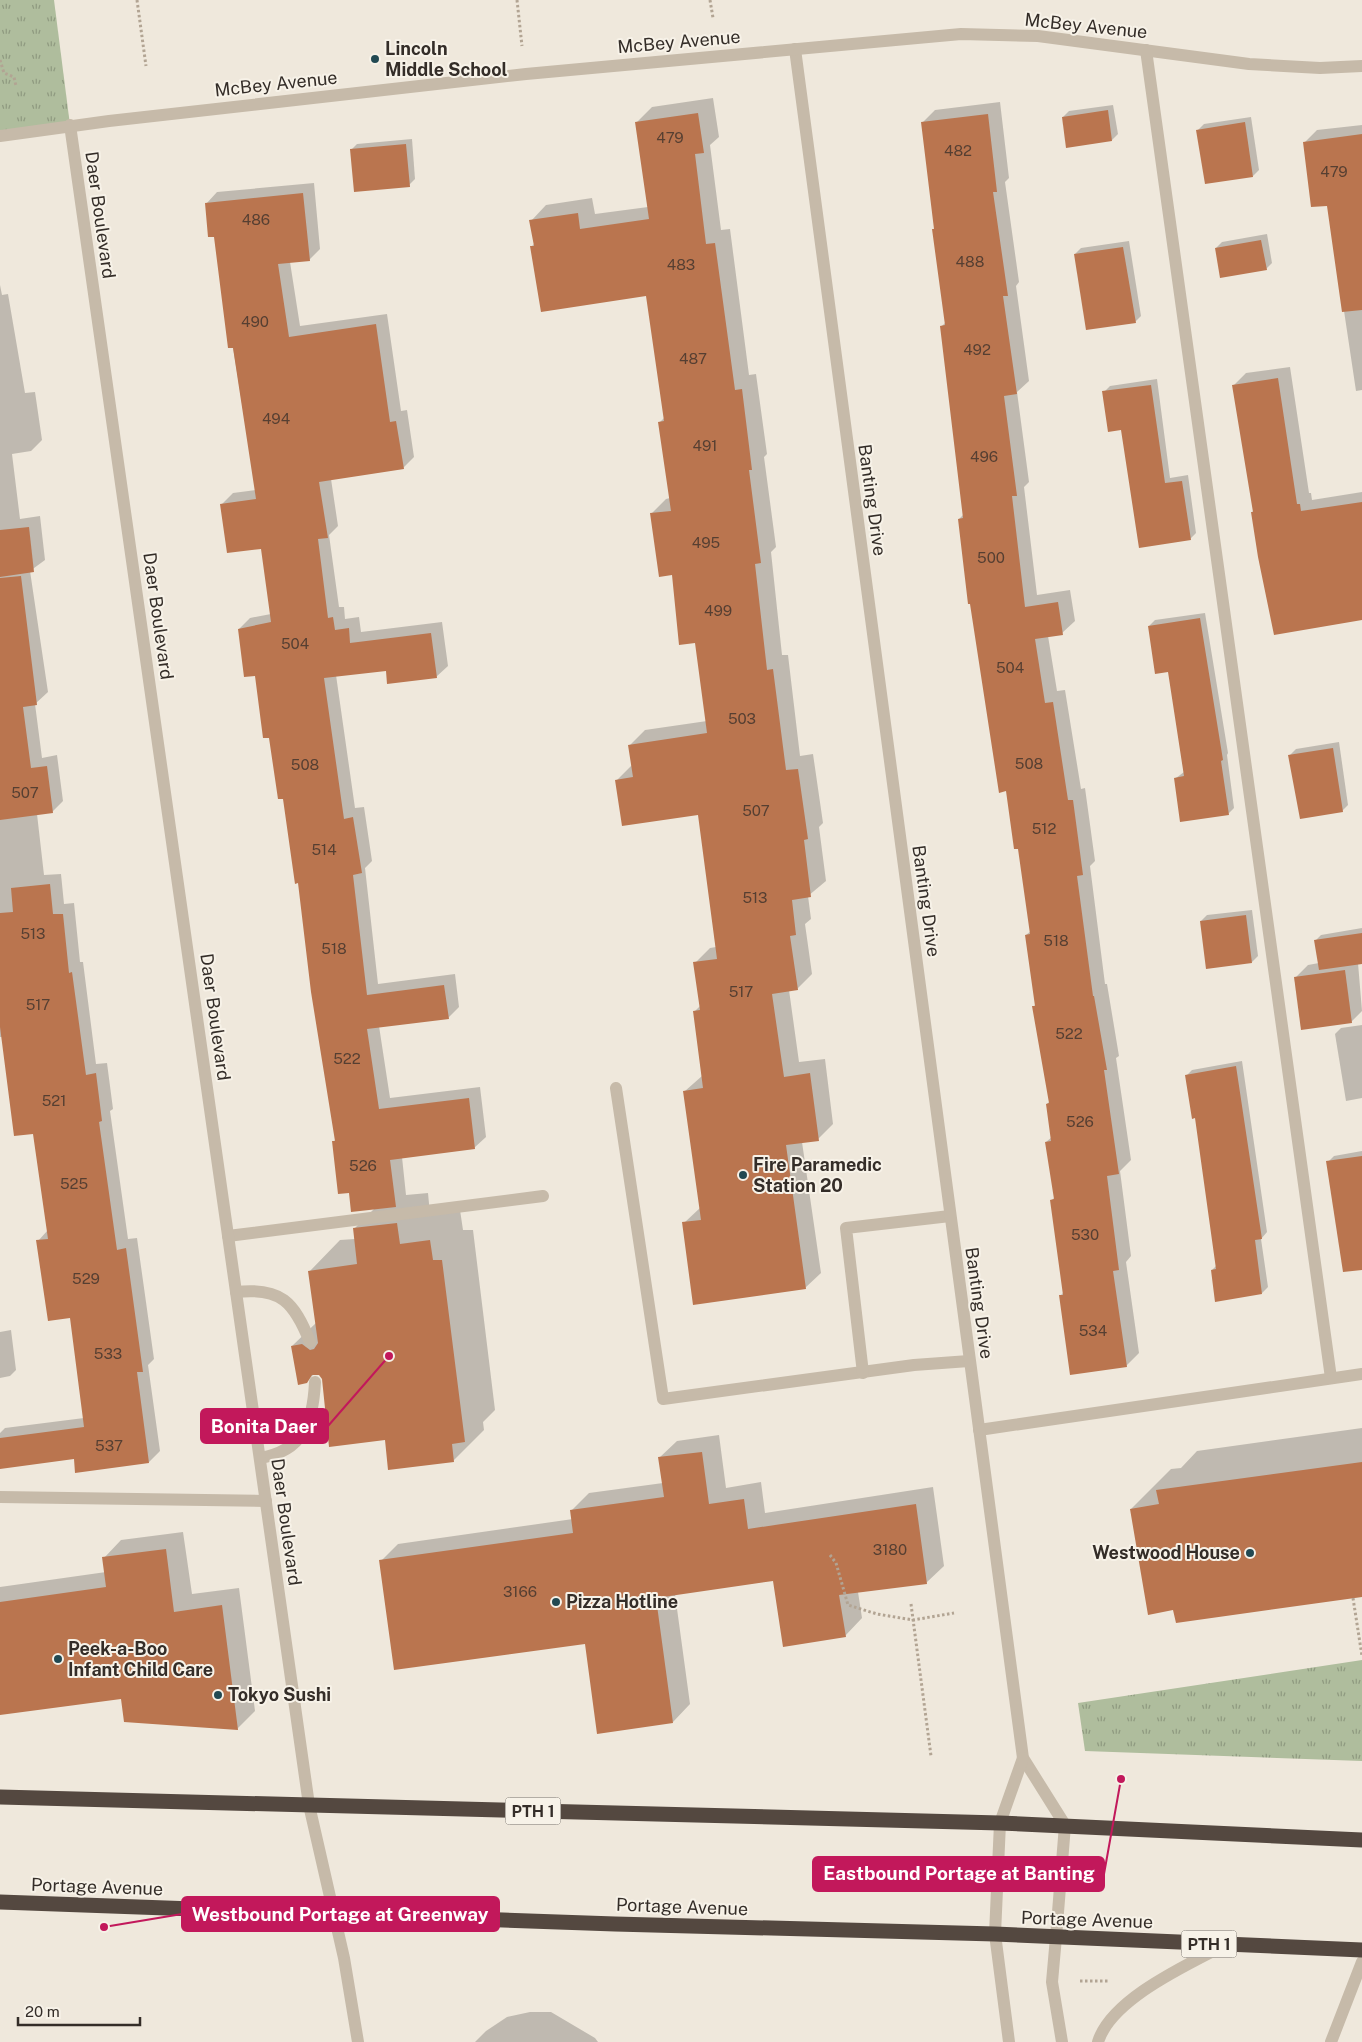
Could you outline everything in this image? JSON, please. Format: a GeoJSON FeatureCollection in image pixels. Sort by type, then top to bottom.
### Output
{"type":"FeatureCollection","features":[{"type":"Feature","properties":{"kind":"highway","name":"PTH 1"},"geometry":{"type":"LineString","coordinates":[[0,1797],[1065,1825],[1362,1840]]}},
{"type":"Feature","properties":{"kind":"highway","name":"Portage Avenue"},"geometry":{"type":"LineString","coordinates":[[0,1902],[625,1924],[995,1934],[1362,1950]]}},
{"type":"Feature","properties":{"kind":"street","name":"McBey Avenue"},"geometry":{"type":"LineString","coordinates":[[0,136],[70,126],[526,74],[961,34],[1038,36],[1249,64],[1320,68],[1362,66]]}},
{"type":"Feature","properties":{"kind":"street","name":"Banting Drive"},"geometry":{"type":"LineString","coordinates":[[795,49],[1023,1758],[1065,1825]]}},
{"type":"Feature","properties":{"kind":"street"},"geometry":{"type":"LineString","coordinates":[[1146,50],[1332,1378]]}},
{"type":"Feature","properties":{"kind":"street","name":"Daer Boulevard"},"geometry":{"type":"LineString","coordinates":[[70,126],[309,1805],[332,1913],[344,1958],[358,2042]]}},
{"type":"Feature","properties":{"kind":"street"},"geometry":{"type":"LineString","coordinates":[[616,1088],[663,1399],[969,1361]]}},
{"type":"Feature","properties":{"kind":"street"},"geometry":{"type":"LineString","coordinates":[[228,1236],[543,1196]]}},
{"type":"Feature","properties":{"kind":"street"},"geometry":{"type":"LineString","coordinates":[[863,1373],[846,1228],[950,1216]]}},
{"type":"Feature","properties":{"kind":"street"},"geometry":{"type":"LineString","coordinates":[[236,1292],[257,1290],[270,1292],[284,1300],[298,1315],[310,1342]]}},
{"type":"Feature","properties":{"kind":"street"},"geometry":{"type":"LineString","coordinates":[[979,1430],[1362,1374]]}},
{"type":"Feature","properties":{"kind":"street"},"geometry":{"type":"LineString","coordinates":[[260,1458],[278,1455],[292,1446],[308,1422],[314,1403],[316,1382]]}},
{"type":"Feature","properties":{"kind":"street"},"geometry":{"type":"LineString","coordinates":[[0,1497],[266,1501]]}},
{"type":"Feature","properties":{"kind":"street","name":"Banting Drive"},"geometry":{"type":"LineString","coordinates":[[1009,2042],[995,1934],[1000,1823],[1023,1758]]}},
{"type":"Feature","properties":{"kind":"street"},"geometry":{"type":"LineString","coordinates":[[1062,2042],[1052,1982],[1065,1825]]}},
{"type":"Feature","properties":{"kind":"street"},"geometry":{"type":"LineString","coordinates":[[1098,2042],[1102,2030],[1137,1995],[1159,1980],[1225,1945]]}},
{"type":"Feature","properties":{"kind":"street"},"geometry":{"type":"LineString","coordinates":[[1331,2042],[1362,1962]]}},
{"type":"Feature","properties":{"kind":"path"},"geometry":{"type":"LineString","coordinates":[[137,0],[146,66]]}},
{"type":"Feature","properties":{"kind":"path"},"geometry":{"type":"LineString","coordinates":[[517,0],[526,74]]}},
{"type":"Feature","properties":{"kind":"path"},"geometry":{"type":"LineString","coordinates":[[710,0],[712,18]]}},
{"type":"Feature","properties":{"kind":"path"},"geometry":{"type":"LineString","coordinates":[[0,60],[4,73],[14,77],[16,86]]}},
{"type":"Feature","properties":{"kind":"path"},"geometry":{"type":"LineString","coordinates":[[830,1555],[836,1563],[848,1605],[877,1614],[913,1620],[954,1613]]}},
{"type":"Feature","properties":{"kind":"path"},"geometry":{"type":"LineString","coordinates":[[1354,1598],[1362,1656]]}},
{"type":"Feature","properties":{"kind":"path"},"geometry":{"type":"LineString","coordinates":[[912,1604],[931,1756]]}},
{"type":"Feature","properties":{"kind":"path"},"geometry":{"type":"LineString","coordinates":[[1072,1982],[1110,1981]]}},
{"type":"Feature","properties":{"kind":"green space"},"geometry":{"type":"Polygon","coordinates":[[[0,0],[54,0],[70,125],[0,136],[0,0]]]}},
{"type":"Feature","properties":{"kind":"green space"},"geometry":{"type":"Polygon","coordinates":[[[1362,1660],[1362,1761],[1085,1751],[1078,1703],[1362,1660]]]}},
{"type":"Feature","properties":{"kind":"building"},"geometry":{"type":"Polygon","coordinates":[[[1108,110],[1112,141],[1066,148],[1062,117],[1108,110]]]}},
{"type":"Feature","properties":{"kind":"building"},"geometry":{"type":"Polygon","coordinates":[[[698,113],[704,153],[695,154],[706,244],[715,243],[735,390],[742,389],[752,470],[749,470],[761,563],[755,564],[767,670],[773,669],[786,770],[798,769],[808,839],[804,840],[811,897],[792,900],[796,935],[790,936],[798,990],[772,994],[784,1077],[810,1073],[819,1141],[786,1145],[806,1289],[693,1305],[682,1222],[701,1220],[683,1091],[703,1088],[693,1011],[700,1010],[693,962],[717,959],[698,815],[622,826],[615,780],[633,777],[628,745],[707,733],[695,643],[679,645],[672,575],[659,577],[650,513],[671,511],[658,422],[664,421],[646,296],[541,312],[530,246],[534,246],[529,220],[578,213],[580,229],[649,219],[635,122],[698,113]]]}},
{"type":"Feature","properties":{"kind":"building"},"geometry":{"type":"Polygon","coordinates":[[[988,114],[997,192],[993,192],[1008,296],[1003,296],[1017,394],[1004,396],[1017,496],[1012,496],[1025,607],[1058,602],[1063,635],[1035,639],[1045,703],[1053,702],[1068,800],[1073,800],[1083,875],[1077,876],[1093,996],[1107,1070],[1104,1070],[1119,1174],[1107,1176],[1119,1270],[1113,1271],[1127,1367],[1070,1375],[1059,1295],[1063,1295],[1050,1200],[1054,1199],[1045,1142],[1051,1141],[1046,1104],[1049,1103],[1032,1006],[1035,1006],[1025,935],[1030,934],[1018,849],[1014,849],[1006,791],[999,793],[970,604],[968,604],[958,519],[963,518],[940,326],[945,325],[932,229],[934,229],[921,122],[988,114]]]}},
{"type":"Feature","properties":{"kind":"building"},"geometry":{"type":"Polygon","coordinates":[[[1245,122],[1253,177],[1205,184],[1196,130],[1245,122]]]}},
{"type":"Feature","properties":{"kind":"building"},"geometry":{"type":"Polygon","coordinates":[[[1362,134],[1362,310],[1342,312],[1327,206],[1311,207],[1303,142],[1362,134]]]}},
{"type":"Feature","properties":{"kind":"building"},"geometry":{"type":"Polygon","coordinates":[[[406,144],[410,187],[354,192],[350,149],[406,144]]]}},
{"type":"Feature","properties":{"kind":"building"},"geometry":{"type":"Polygon","coordinates":[[[303,193],[310,261],[278,264],[289,337],[376,324],[390,422],[396,421],[404,469],[319,482],[328,538],[318,539],[328,618],[333,617],[335,630],[349,628],[350,643],[431,633],[437,678],[387,684],[386,671],[324,678],[344,819],[353,817],[362,873],[353,875],[367,995],[444,985],[449,1019],[367,1029],[379,1109],[469,1098],[475,1149],[390,1160],[396,1207],[351,1212],[349,1193],[338,1194],[332,1141],[335,1141],[311,992],[298,883],[295,884],[283,799],[278,799],[269,738],[263,738],[255,676],[244,677],[238,629],[271,622],[261,549],[227,553],[220,504],[256,499],[233,348],[228,348],[214,237],[208,237],[205,203],[303,193]]]}},
{"type":"Feature","properties":{"kind":"building"},"geometry":{"type":"Polygon","coordinates":[[[1261,240],[1267,270],[1220,278],[1215,248],[1261,240]]]}},
{"type":"Feature","properties":{"kind":"building"},"geometry":{"type":"Polygon","coordinates":[[[1123,247],[1136,323],[1086,330],[1074,254],[1123,247]]]}},
{"type":"Feature","properties":{"kind":"building"},"geometry":{"type":"Polygon","coordinates":[[[1278,378],[1297,504],[1300,504],[1301,511],[1362,502],[1362,620],[1274,635],[1258,557],[1251,512],[1253,512],[1232,385],[1278,378]]]}},
{"type":"Feature","properties":{"kind":"building"},"geometry":{"type":"Polygon","coordinates":[[[1151,385],[1165,483],[1182,481],[1191,540],[1139,548],[1121,430],[1108,432],[1102,391],[1151,385]]]}},
{"type":"Feature","properties":{"kind":"building"},"geometry":{"type":"Polygon","coordinates":[[[29,527],[34,572],[0,577],[0,530],[29,527]]]}},
{"type":"Feature","properties":{"kind":"building"},"geometry":{"type":"Polygon","coordinates":[[[21,576],[37,705],[23,707],[31,768],[47,766],[53,813],[0,820],[0,578],[21,576]]]}},
{"type":"Feature","properties":{"kind":"building"},"geometry":{"type":"Polygon","coordinates":[[[1200,618],[1223,760],[1221,761],[1229,815],[1180,822],[1174,778],[1184,776],[1168,672],[1155,674],[1148,626],[1200,618]]]}},
{"type":"Feature","properties":{"kind":"building"},"geometry":{"type":"Polygon","coordinates":[[[1333,748],[1343,812],[1300,819],[1288,755],[1333,748]]]}},
{"type":"Feature","properties":{"kind":"building"},"geometry":{"type":"Polygon","coordinates":[[[50,884],[53,914],[63,914],[69,973],[72,972],[86,1075],[96,1073],[102,1121],[99,1122],[117,1250],[126,1248],[143,1372],[137,1372],[149,1463],[75,1473],[74,1459],[0,1469],[0,1438],[84,1427],[70,1318],[48,1321],[36,1240],[48,1239],[33,1134],[14,1136],[0,1027],[0,913],[13,912],[11,888],[50,884]]]}},
{"type":"Feature","properties":{"kind":"building"},"geometry":{"type":"Polygon","coordinates":[[[1246,915],[1252,963],[1206,969],[1200,921],[1246,915]]]}},
{"type":"Feature","properties":{"kind":"building"},"geometry":{"type":"Polygon","coordinates":[[[1362,933],[1362,964],[1319,970],[1314,940],[1362,933]]]}},
{"type":"Feature","properties":{"kind":"building"},"geometry":{"type":"Polygon","coordinates":[[[1345,970],[1352,1023],[1301,1030],[1294,977],[1345,970]]]}},
{"type":"Feature","properties":{"kind":"building"},"geometry":{"type":"Polygon","coordinates":[[[1236,1066],[1262,1239],[1255,1240],[1262,1294],[1215,1302],[1211,1270],[1216,1269],[1195,1118],[1192,1119],[1185,1075],[1236,1066]]]}},
{"type":"Feature","properties":{"kind":"building"},"geometry":{"type":"Polygon","coordinates":[[[1362,1156],[1362,1270],[1343,1272],[1326,1161],[1362,1156]]]}},
{"type":"Feature","properties":{"kind":"building"},"geometry":{"type":"Polygon","coordinates":[[[397,1223],[400,1244],[430,1240],[433,1260],[442,1260],[465,1442],[452,1444],[454,1462],[388,1470],[385,1440],[329,1447],[322,1379],[319,1375],[312,1375],[307,1383],[298,1385],[291,1346],[302,1344],[310,1350],[314,1349],[318,1343],[308,1271],[357,1264],[353,1228],[397,1223]]]}},
{"type":"Feature","properties":{"kind":"building"},"geometry":{"type":"Polygon","coordinates":[[[702,1452],[709,1504],[744,1499],[748,1529],[916,1504],[927,1584],[839,1595],[846,1637],[783,1647],[773,1581],[656,1598],[673,1723],[597,1734],[585,1644],[394,1670],[379,1560],[573,1533],[570,1510],[664,1497],[658,1457],[702,1452]]]}},
{"type":"Feature","properties":{"kind":"building","name":"Westwood House"},"geometry":{"type":"Polygon","coordinates":[[[1362,1462],[1362,1597],[1176,1623],[1173,1610],[1148,1615],[1130,1509],[1159,1504],[1156,1490],[1362,1462]]]}},
{"type":"Feature","properties":{"kind":"building"},"geometry":{"type":"Polygon","coordinates":[[[166,1549],[174,1612],[222,1605],[238,1730],[124,1722],[121,1699],[0,1715],[0,1602],[106,1587],[102,1557],[166,1549]]]}},
{"type":"Feature","properties":{"kind":"place","name":"Lincoln Middle School"},"geometry":{"type":"Point","coordinates":[375,59]}},
{"type":"Feature","properties":{"kind":"place","name":"Fire Paramedic Station 20"},"geometry":{"type":"Point","coordinates":[743,1175]}},
{"type":"Feature","properties":{"kind":"place","name":"Bonita Daer"},"geometry":{"type":"Point","coordinates":[389,1356]}},
{"type":"Feature","properties":{"kind":"place","name":"Westwood House"},"geometry":{"type":"Point","coordinates":[1250,1553]}},
{"type":"Feature","properties":{"kind":"place","name":"Pizza Hotline"},"geometry":{"type":"Point","coordinates":[556,1602]}},
{"type":"Feature","properties":{"kind":"place","name":"Peek-a-Boo Infant Child Care"},"geometry":{"type":"Point","coordinates":[58,1659]}},
{"type":"Feature","properties":{"kind":"place","name":"Tokyo Sushi"},"geometry":{"type":"Point","coordinates":[218,1695]}},
{"type":"Feature","properties":{"kind":"place","name":"Eastbound Portage at Banting"},"geometry":{"type":"Point","coordinates":[1121,1779]}},
{"type":"Feature","properties":{"kind":"place","name":"Westbound Portage at Greenway"},"geometry":{"type":"Point","coordinates":[104,1927]}}]}
